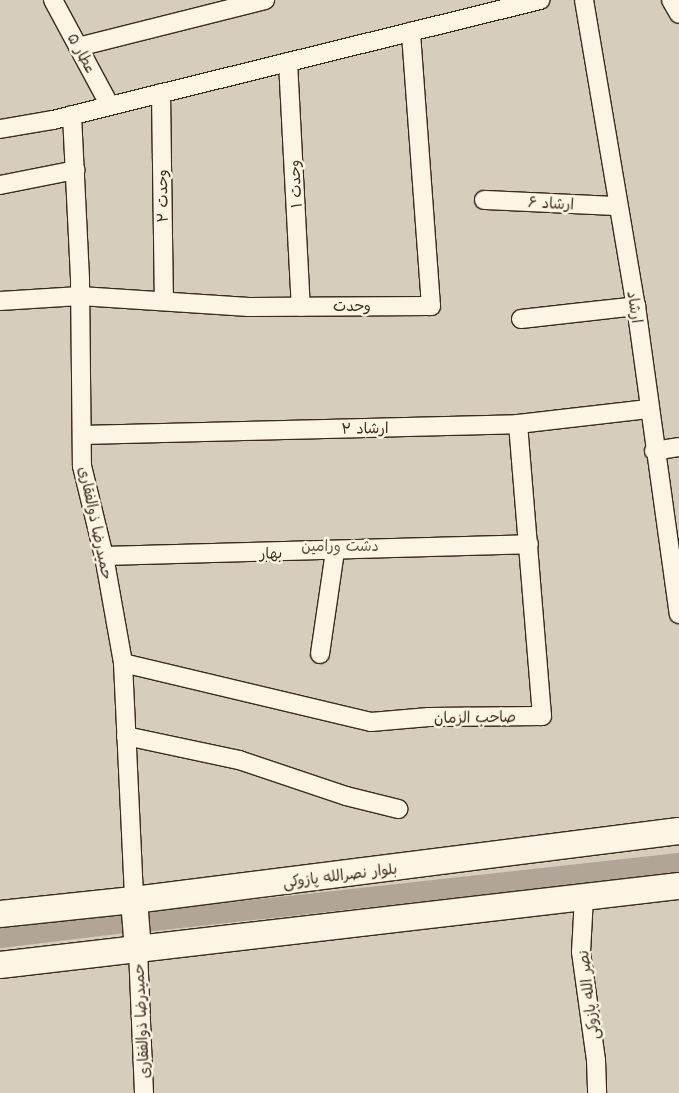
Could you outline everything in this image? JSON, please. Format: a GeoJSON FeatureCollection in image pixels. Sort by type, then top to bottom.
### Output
{"type":"FeatureCollection","features":[{"type":"Feature","properties":{"kind":"main road","name":"بلوار نصرالله پازوکی"},"geometry":{"type":"LineString","coordinates":[[0,914],[134,900],[679,831]]}},
{"type":"Feature","properties":{"kind":"main road"},"geometry":{"type":"LineString","coordinates":[[0,965],[679,886]]}},
{"type":"Feature","properties":{"kind":"main road"},"geometry":{"type":"LineString","coordinates":[[134,900],[138,950]]}},
{"type":"Feature","properties":{"kind":"street","name":"عطار ۵"},"geometry":{"type":"LineString","coordinates":[[53,0],[110,106]]}},
{"type":"Feature","properties":{"kind":"street"},"geometry":{"type":"LineString","coordinates":[[78,47],[265,0]]}},
{"type":"Feature","properties":{"kind":"street"},"geometry":{"type":"LineString","coordinates":[[0,129],[110,106],[540,0]]}},
{"type":"Feature","properties":{"kind":"street","name":"ارشاد"},"geometry":{"type":"LineString","coordinates":[[584,0],[617,206],[636,306],[648,409],[679,614]]}},
{"type":"Feature","properties":{"kind":"street"},"geometry":{"type":"LineString","coordinates":[[671,0],[679,14]]}},
{"type":"Feature","properties":{"kind":"street","name":"وحدت"},"geometry":{"type":"LineString","coordinates":[[0,301],[80,296],[164,299],[249,307],[431,306],[411,32]]}},
{"type":"Feature","properties":{"kind":"street","name":"وحدت ۱"},"geometry":{"type":"LineString","coordinates":[[288,62],[301,307]]}},
{"type":"Feature","properties":{"kind":"street","name":"وحدت ۲"},"geometry":{"type":"LineString","coordinates":[[161,93],[164,299]]}},
{"type":"Feature","properties":{"kind":"street","name":"حمیدرضا ذوالفقاری"},"geometry":{"type":"LineString","coordinates":[[72,115],[76,170],[80,296],[82,466],[104,556],[122,663],[134,900]]}},
{"type":"Feature","properties":{"kind":"street"},"geometry":{"type":"LineString","coordinates":[[0,185],[76,170]]}},
{"type":"Feature","properties":{"kind":"street","name":"ارشاد ۶"},"geometry":{"type":"LineString","coordinates":[[484,200],[617,206]]}},
{"type":"Feature","properties":{"kind":"street"},"geometry":{"type":"LineString","coordinates":[[521,319],[636,306]]}},
{"type":"Feature","properties":{"kind":"street","name":"ارشاد ۲"},"geometry":{"type":"LineString","coordinates":[[82,435],[518,424],[648,409]]}},
{"type":"Feature","properties":{"kind":"street","name":"صاحب الزمان"},"geometry":{"type":"LineString","coordinates":[[122,663],[371,722],[429,717],[542,716],[518,424]]}},
{"type":"Feature","properties":{"kind":"street"},"geometry":{"type":"LineString","coordinates":[[654,451],[679,447]]}},
{"type":"Feature","properties":{"kind":"street","name":"بهار"},"geometry":{"type":"LineString","coordinates":[[104,556],[335,551],[529,544]]}},
{"type":"Feature","properties":{"kind":"street"},"geometry":{"type":"LineString","coordinates":[[320,654],[335,551]]}},
{"type":"Feature","properties":{"kind":"street"},"geometry":{"type":"LineString","coordinates":[[126,736],[239,760],[346,796],[398,809]]}},
{"type":"Feature","properties":{"kind":"street","name":"نصر الله پازوکی"},"geometry":{"type":"LineString","coordinates":[[584,897],[581,952],[596,1060],[597,1093]]}},
{"type":"Feature","properties":{"kind":"street","name":"حمیدرضا ذوالفقاری"},"geometry":{"type":"LineString","coordinates":[[138,950],[144,1093]]}},
{"type":"Feature","properties":{"kind":"green space","name":"دشت ورامین"},"geometry":{"type":"Polygon","coordinates":[[[0,0],[679,0],[679,1093],[0,1093],[0,0]]]}},
{"type":"Feature","properties":{"kind":"waterway"},"geometry":{"type":"LineString","coordinates":[[144,922],[679,863]]}},
{"type":"Feature","properties":{"kind":"waterway"},"geometry":{"type":"LineString","coordinates":[[0,938],[118,924]]}}]}
